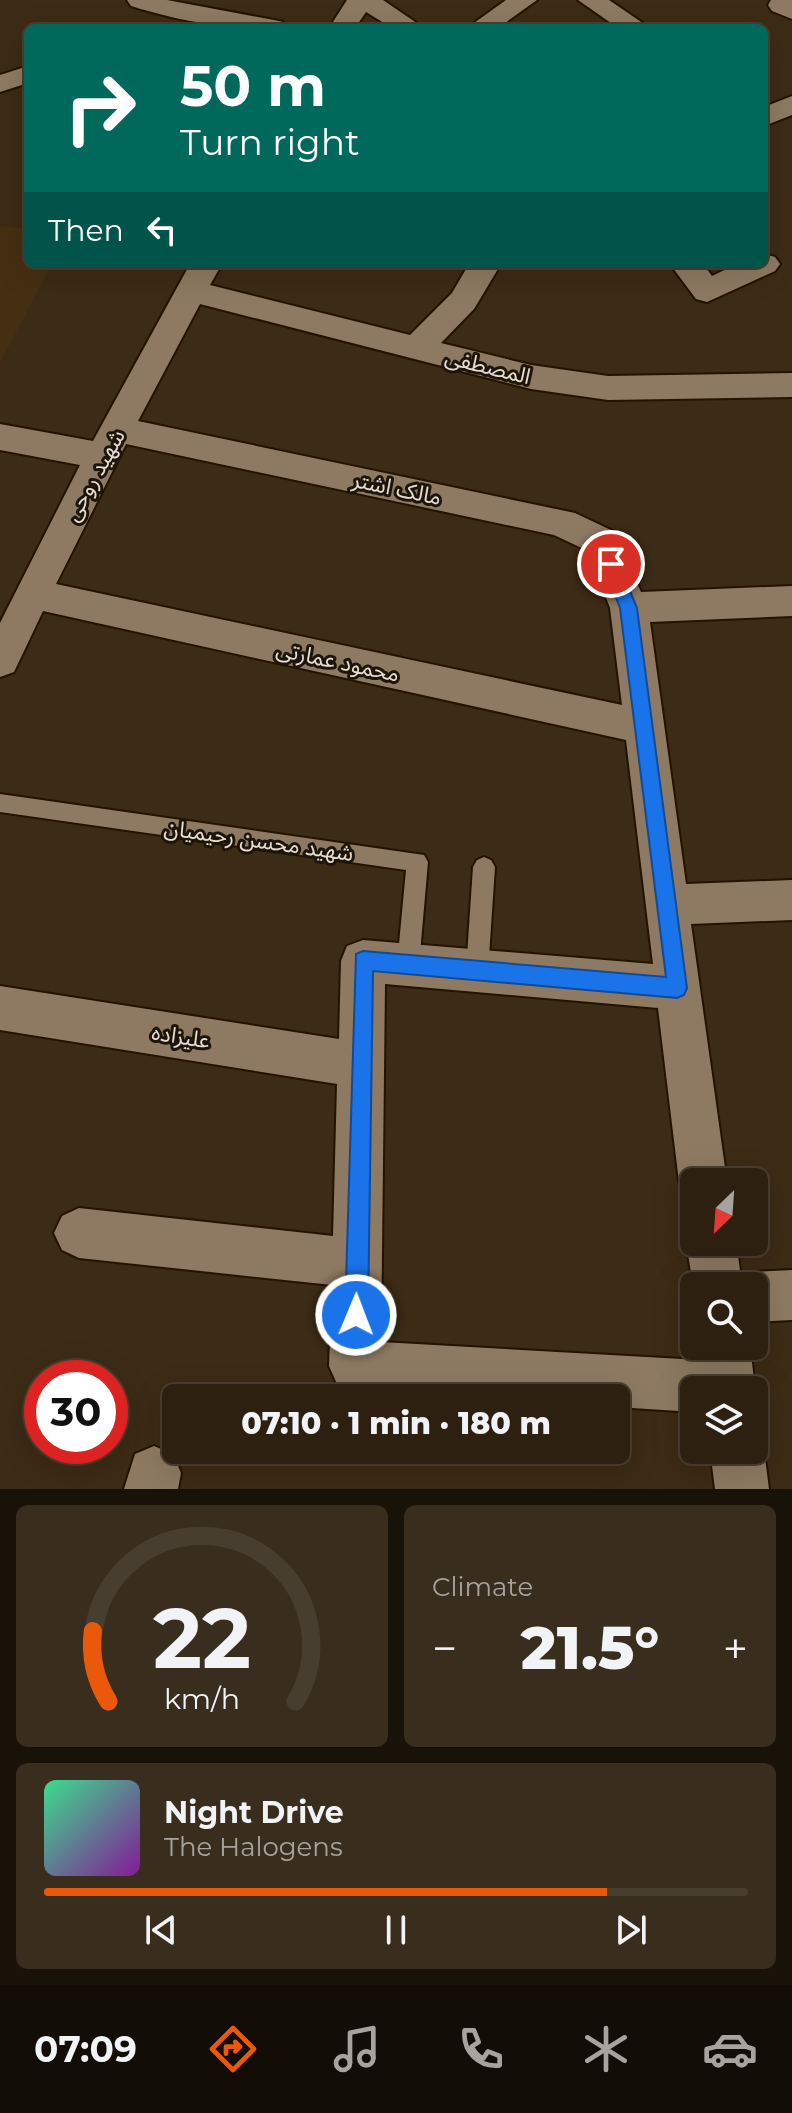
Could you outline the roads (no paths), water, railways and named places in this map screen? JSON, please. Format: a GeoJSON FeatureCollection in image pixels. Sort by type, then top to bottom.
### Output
{"type":"FeatureCollection","features":[{"type":"Feature","properties":{"kind":"street"},"geometry":{"type":"LineString","coordinates":[[140,0],[185,14],[249,24]]}},
{"type":"Feature","properties":{"kind":"street"},"geometry":{"type":"LineString","coordinates":[[345,24],[362,0],[404,24]]}},
{"type":"Feature","properties":{"kind":"street"},"geometry":{"type":"LineString","coordinates":[[486,24],[524,0]]}},
{"type":"Feature","properties":{"kind":"street"},"geometry":{"type":"LineString","coordinates":[[591,0],[630,24]]}},
{"type":"Feature","properties":{"kind":"street"},"geometry":{"type":"LineString","coordinates":[[0,84],[24,75]]}},
{"type":"Feature","properties":{"kind":"street"},"geometry":{"type":"LineString","coordinates":[[768,115],[792,105]]}},
{"type":"Feature","properties":{"kind":"street"},"geometry":{"type":"LineString","coordinates":[[768,263],[792,255]]}},
{"type":"Feature","properties":{"kind":"street"},"geometry":{"type":"LineString","coordinates":[[417,348],[463,301],[483,268]]}},
{"type":"Feature","properties":{"kind":"street"},"geometry":{"type":"LineString","coordinates":[[689,268],[707,291],[756,268]]}},
{"type":"Feature","properties":{"kind":"street","name":"المصطفی"},"geometry":{"type":"LineString","coordinates":[[198,278],[417,348],[581,387],[792,385]]}},
{"type":"Feature","properties":{"kind":"street","name":"شهید روحی"},"geometry":{"type":"LineString","coordinates":[[0,661],[198,278]]}},
{"type":"Feature","properties":{"kind":"street","name":"مالک اشتر"},"geometry":{"type":"LineString","coordinates":[[0,437],[111,443],[562,523],[602,542],[629,608],[701,1168]]}},
{"type":"Feature","properties":{"kind":"street","name":"محمود عمارتی"},"geometry":{"type":"LineString","coordinates":[[32,594],[644,727]]}},
{"type":"Feature","properties":{"kind":"street"},"geometry":{"type":"LineString","coordinates":[[629,608],[792,601]]}},
{"type":"Feature","properties":{"kind":"street"},"geometry":{"type":"LineString","coordinates":[[667,905],[792,900]]}},
{"type":"Feature","properties":{"kind":"street"},"geometry":{"type":"LineString","coordinates":[[677,988],[363,961],[355,1366],[728,1375]]}},
{"type":"Feature","properties":{"kind":"street","name":"علیزاده"},"geometry":{"type":"LineString","coordinates":[[0,1008],[361,1065]]}},
{"type":"Feature","properties":{"kind":"street"},"geometry":{"type":"LineString","coordinates":[[79,1233],[357,1263]]}},
{"type":"Feature","properties":{"kind":"street"},"geometry":{"type":"LineString","coordinates":[[768,1296],[792,1295]]}},
{"type":"Feature","properties":{"kind":"street"},"geometry":{"type":"LineString","coordinates":[[739,1464],[742,1489]]}},
{"type":"Feature","properties":{"kind":"lane","name":"شهید محسن رحیمیان"},"geometry":{"type":"LineString","coordinates":[[0,803],[417,862],[408,965]]}},
{"type":"Feature","properties":{"kind":"lane"},"geometry":{"type":"LineString","coordinates":[[477,971],[484,867]]}}]}
